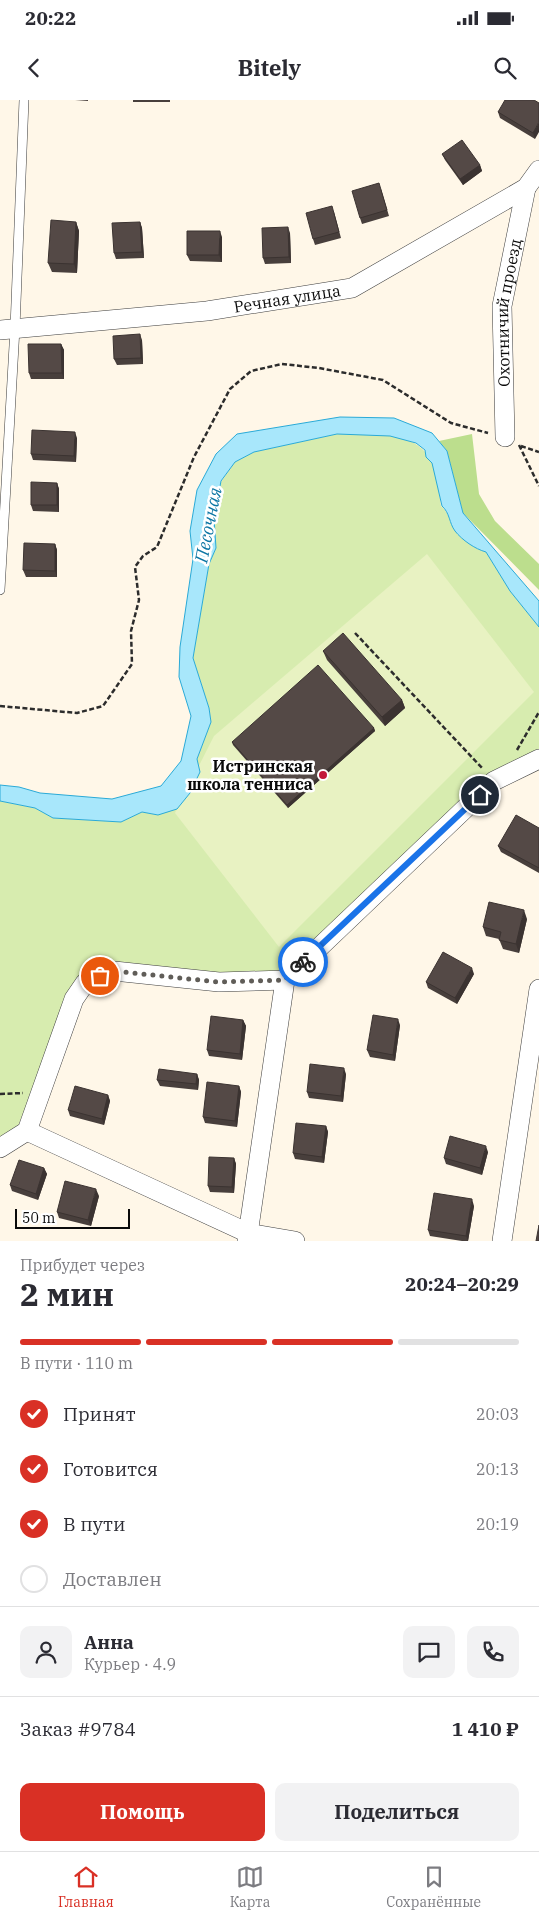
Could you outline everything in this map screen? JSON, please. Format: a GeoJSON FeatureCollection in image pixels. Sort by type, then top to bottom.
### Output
{"type":"FeatureCollection","features":[{"type":"Feature","properties":{"kind":"street","name":"Речная улица"},"geometry":{"type":"LineString","coordinates":[[7,329],[207,311],[352,288],[526,188],[539,170]]}},
{"type":"Feature","properties":{"kind":"street","name":"Охотничий проезд"},"geometry":{"type":"LineString","coordinates":[[513,442],[502,306],[526,188]]}},
{"type":"Feature","properties":{"kind":"street"},"geometry":{"type":"LineString","coordinates":[[248,1237],[284,980],[494,782],[539,759]]}},
{"type":"Feature","properties":{"kind":"street"},"geometry":{"type":"LineString","coordinates":[[0,1148],[27,1131],[74,998],[85,983],[114,971],[218,982],[284,980]]}},
{"type":"Feature","properties":{"kind":"street"},"geometry":{"type":"LineString","coordinates":[[502,1241],[539,989]]}},
{"type":"Feature","properties":{"kind":"street"},"geometry":{"type":"LineString","coordinates":[[27,1131],[248,1237],[295,1241]]}},
{"type":"Feature","properties":{"kind":"lane"},"geometry":{"type":"LineString","coordinates":[[0,590],[7,329],[24,100]]}},
{"type":"Feature","properties":{"kind":"path"},"geometry":{"type":"LineString","coordinates":[[0,706],[77,713],[103,706],[116,690],[132,664],[130,631],[139,600],[135,567],[143,556],[157,547],[194,457],[230,389],[251,371],[282,364],[383,380],[451,423],[539,452]]}},
{"type":"Feature","properties":{"kind":"path"},"geometry":{"type":"LineString","coordinates":[[513,442],[539,486]]}},
{"type":"Feature","properties":{"kind":"path"},"geometry":{"type":"LineString","coordinates":[[355,633],[494,782]]}},
{"type":"Feature","properties":{"kind":"path"},"geometry":{"type":"LineString","coordinates":[[515,754],[539,712]]}},
{"type":"Feature","properties":{"kind":"green space"},"geometry":{"type":"Polygon","coordinates":[[[337,434],[390,436],[415,443],[424,451],[431,461],[435,472],[441,506],[455,531],[469,544],[486,552],[510,591],[539,627],[539,749],[519,761],[278,976],[267,981],[117,965],[94,968],[89,971],[80,979],[70,993],[17,1129],[0,1139],[0,801],[35,808],[53,818],[121,822],[142,812],[158,815],[197,759],[211,722],[209,708],[193,658],[209,564],[216,548],[214,518],[221,482],[235,462],[254,452],[337,434]]]}},
{"type":"Feature","properties":{"kind":"green space"},"geometry":{"type":"Polygon","coordinates":[[[472,434],[479,494],[495,521],[539,564],[539,590],[463,513],[447,451],[439,441],[472,434]]]}},
{"type":"Feature","properties":{"kind":"green space","name":"Истринская школа тенниса"},"geometry":{"type":"Polygon","coordinates":[[[427,554],[534,692],[279,947],[175,813],[214,736],[427,554]]]}},
{"type":"Feature","properties":{"kind":"water","name":"Песочная"},"geometry":{"type":"Polygon","coordinates":[[[340,417],[394,418],[432,433],[447,451],[463,513],[539,601],[539,627],[510,591],[486,552],[469,544],[455,531],[447,512],[442,506],[432,463],[426,457],[425,450],[416,443],[390,436],[337,434],[254,452],[235,462],[221,481],[214,518],[216,548],[209,564],[193,658],[209,708],[211,722],[197,759],[200,772],[190,793],[177,809],[158,815],[142,812],[121,822],[53,818],[35,808],[0,801],[0,785],[19,787],[40,793],[112,799],[161,786],[181,761],[191,716],[179,677],[180,647],[193,559],[190,531],[197,490],[216,454],[237,434],[340,417]]]}},
{"type":"Feature","properties":{"kind":"building"},"geometry":{"type":"Polygon","coordinates":[[[505,100],[534,100],[539,103],[539,122],[533,133],[498,112],[505,100]]]}},
{"type":"Feature","properties":{"kind":"building"},"geometry":{"type":"Polygon","coordinates":[[[462,140],[480,165],[460,179],[442,154],[462,140]]]}},
{"type":"Feature","properties":{"kind":"building"},"geometry":{"type":"Polygon","coordinates":[[[379,183],[387,210],[360,218],[352,191],[379,183]]]}},
{"type":"Feature","properties":{"kind":"building"},"geometry":{"type":"Polygon","coordinates":[[[332,206],[339,232],[313,239],[306,213],[332,206]]]}},
{"type":"Feature","properties":{"kind":"building"},"geometry":{"type":"Polygon","coordinates":[[[51,220],[76,222],[74,264],[48,263],[51,220]]]}},
{"type":"Feature","properties":{"kind":"building"},"geometry":{"type":"Polygon","coordinates":[[[140,222],[142,252],[114,253],[112,223],[140,222]]]}},
{"type":"Feature","properties":{"kind":"building"},"geometry":{"type":"Polygon","coordinates":[[[288,227],[289,257],[263,258],[262,228],[288,227]]]}},
{"type":"Feature","properties":{"kind":"building"},"geometry":{"type":"Polygon","coordinates":[[[187,231],[220,231],[219,255],[187,255],[187,231]]]}},
{"type":"Feature","properties":{"kind":"building"},"geometry":{"type":"Polygon","coordinates":[[[140,334],[141,358],[114,359],[113,336],[140,334]]]}},
{"type":"Feature","properties":{"kind":"building"},"geometry":{"type":"Polygon","coordinates":[[[28,344],[61,344],[62,373],[29,373],[28,344]]]}},
{"type":"Feature","properties":{"kind":"building"},"geometry":{"type":"Polygon","coordinates":[[[32,430],[75,432],[74,456],[31,454],[32,430]]]}},
{"type":"Feature","properties":{"kind":"building"},"geometry":{"type":"Polygon","coordinates":[[[31,482],[57,483],[57,505],[31,505],[31,482]]]}},
{"type":"Feature","properties":{"kind":"building"},"geometry":{"type":"Polygon","coordinates":[[[24,543],[55,544],[55,571],[23,570],[24,543]]]}},
{"type":"Feature","properties":{"kind":"building"},"geometry":{"type":"Polygon","coordinates":[[[343,633],[402,700],[382,717],[323,651],[343,633]]]}},
{"type":"Feature","properties":{"kind":"building"},"geometry":{"type":"Polygon","coordinates":[[[318,665],[374,728],[287,805],[232,742],[318,665]]]}},
{"type":"Feature","properties":{"kind":"building"},"geometry":{"type":"Polygon","coordinates":[[[516,815],[539,828],[539,868],[498,846],[516,815]]]}},
{"type":"Feature","properties":{"kind":"building"},"geometry":{"type":"Polygon","coordinates":[[[489,902],[524,910],[516,944],[499,940],[501,932],[483,927],[489,902]]]}},
{"type":"Feature","properties":{"kind":"building"},"geometry":{"type":"Polygon","coordinates":[[[443,952],[472,968],[455,998],[426,982],[443,952]]]}},
{"type":"Feature","properties":{"kind":"building"},"geometry":{"type":"Polygon","coordinates":[[[373,1015],[398,1019],[393,1055],[367,1050],[373,1015]]]}},
{"type":"Feature","properties":{"kind":"building"},"geometry":{"type":"Polygon","coordinates":[[[211,1016],[243,1020],[240,1054],[207,1050],[211,1016]]]}},
{"type":"Feature","properties":{"kind":"building"},"geometry":{"type":"Polygon","coordinates":[[[310,1064],[344,1068],[341,1096],[307,1092],[310,1064]]]}},
{"type":"Feature","properties":{"kind":"building"},"geometry":{"type":"Polygon","coordinates":[[[159,1069],[197,1074],[196,1084],[157,1080],[159,1069]]]}},
{"type":"Feature","properties":{"kind":"building"},"geometry":{"type":"Polygon","coordinates":[[[207,1082],[239,1086],[235,1121],[203,1117],[207,1082]]]}},
{"type":"Feature","properties":{"kind":"building"},"geometry":{"type":"Polygon","coordinates":[[[75,1086],[108,1095],[102,1119],[68,1110],[75,1086]]]}},
{"type":"Feature","properties":{"kind":"building"},"geometry":{"type":"Polygon","coordinates":[[[296,1123],[326,1126],[322,1157],[293,1153],[296,1123]]]}},
{"type":"Feature","properties":{"kind":"building"},"geometry":{"type":"Polygon","coordinates":[[[450,1136],[486,1146],[480,1168],[444,1158],[450,1136]]]}},
{"type":"Feature","properties":{"kind":"building"},"geometry":{"type":"Polygon","coordinates":[[[209,1157],[234,1158],[232,1187],[208,1186],[209,1157]]]}},
{"type":"Feature","properties":{"kind":"building"},"geometry":{"type":"Polygon","coordinates":[[[19,1160],[44,1168],[36,1194],[10,1185],[19,1160]]]}},
{"type":"Feature","properties":{"kind":"building"},"geometry":{"type":"Polygon","coordinates":[[[65,1181],[96,1189],[88,1220],[57,1212],[65,1181]]]}},
{"type":"Feature","properties":{"kind":"building"},"geometry":{"type":"Polygon","coordinates":[[[434,1193],[472,1199],[466,1236],[428,1230],[434,1193]]]}},
{"type":"Feature","properties":{"kind":"building"},"geometry":{"type":"Polygon","coordinates":[[[539,1225],[539,1241],[536,1241],[539,1225]]]}},
{"type":"Feature","properties":{"kind":"way so far"},"geometry":{"type":"LineString","coordinates":[[100,976],[114,971],[218,982],[284,980],[303,962]]}},
{"type":"Feature","properties":{"kind":"place","name":"Истринская школа тенниса"},"geometry":{"type":"Point","coordinates":[323,775]}},
{"type":"Feature","properties":{"kind":"route"},"geometry":{"type":"LineString","coordinates":[[303,962],[480,795]]}}]}
